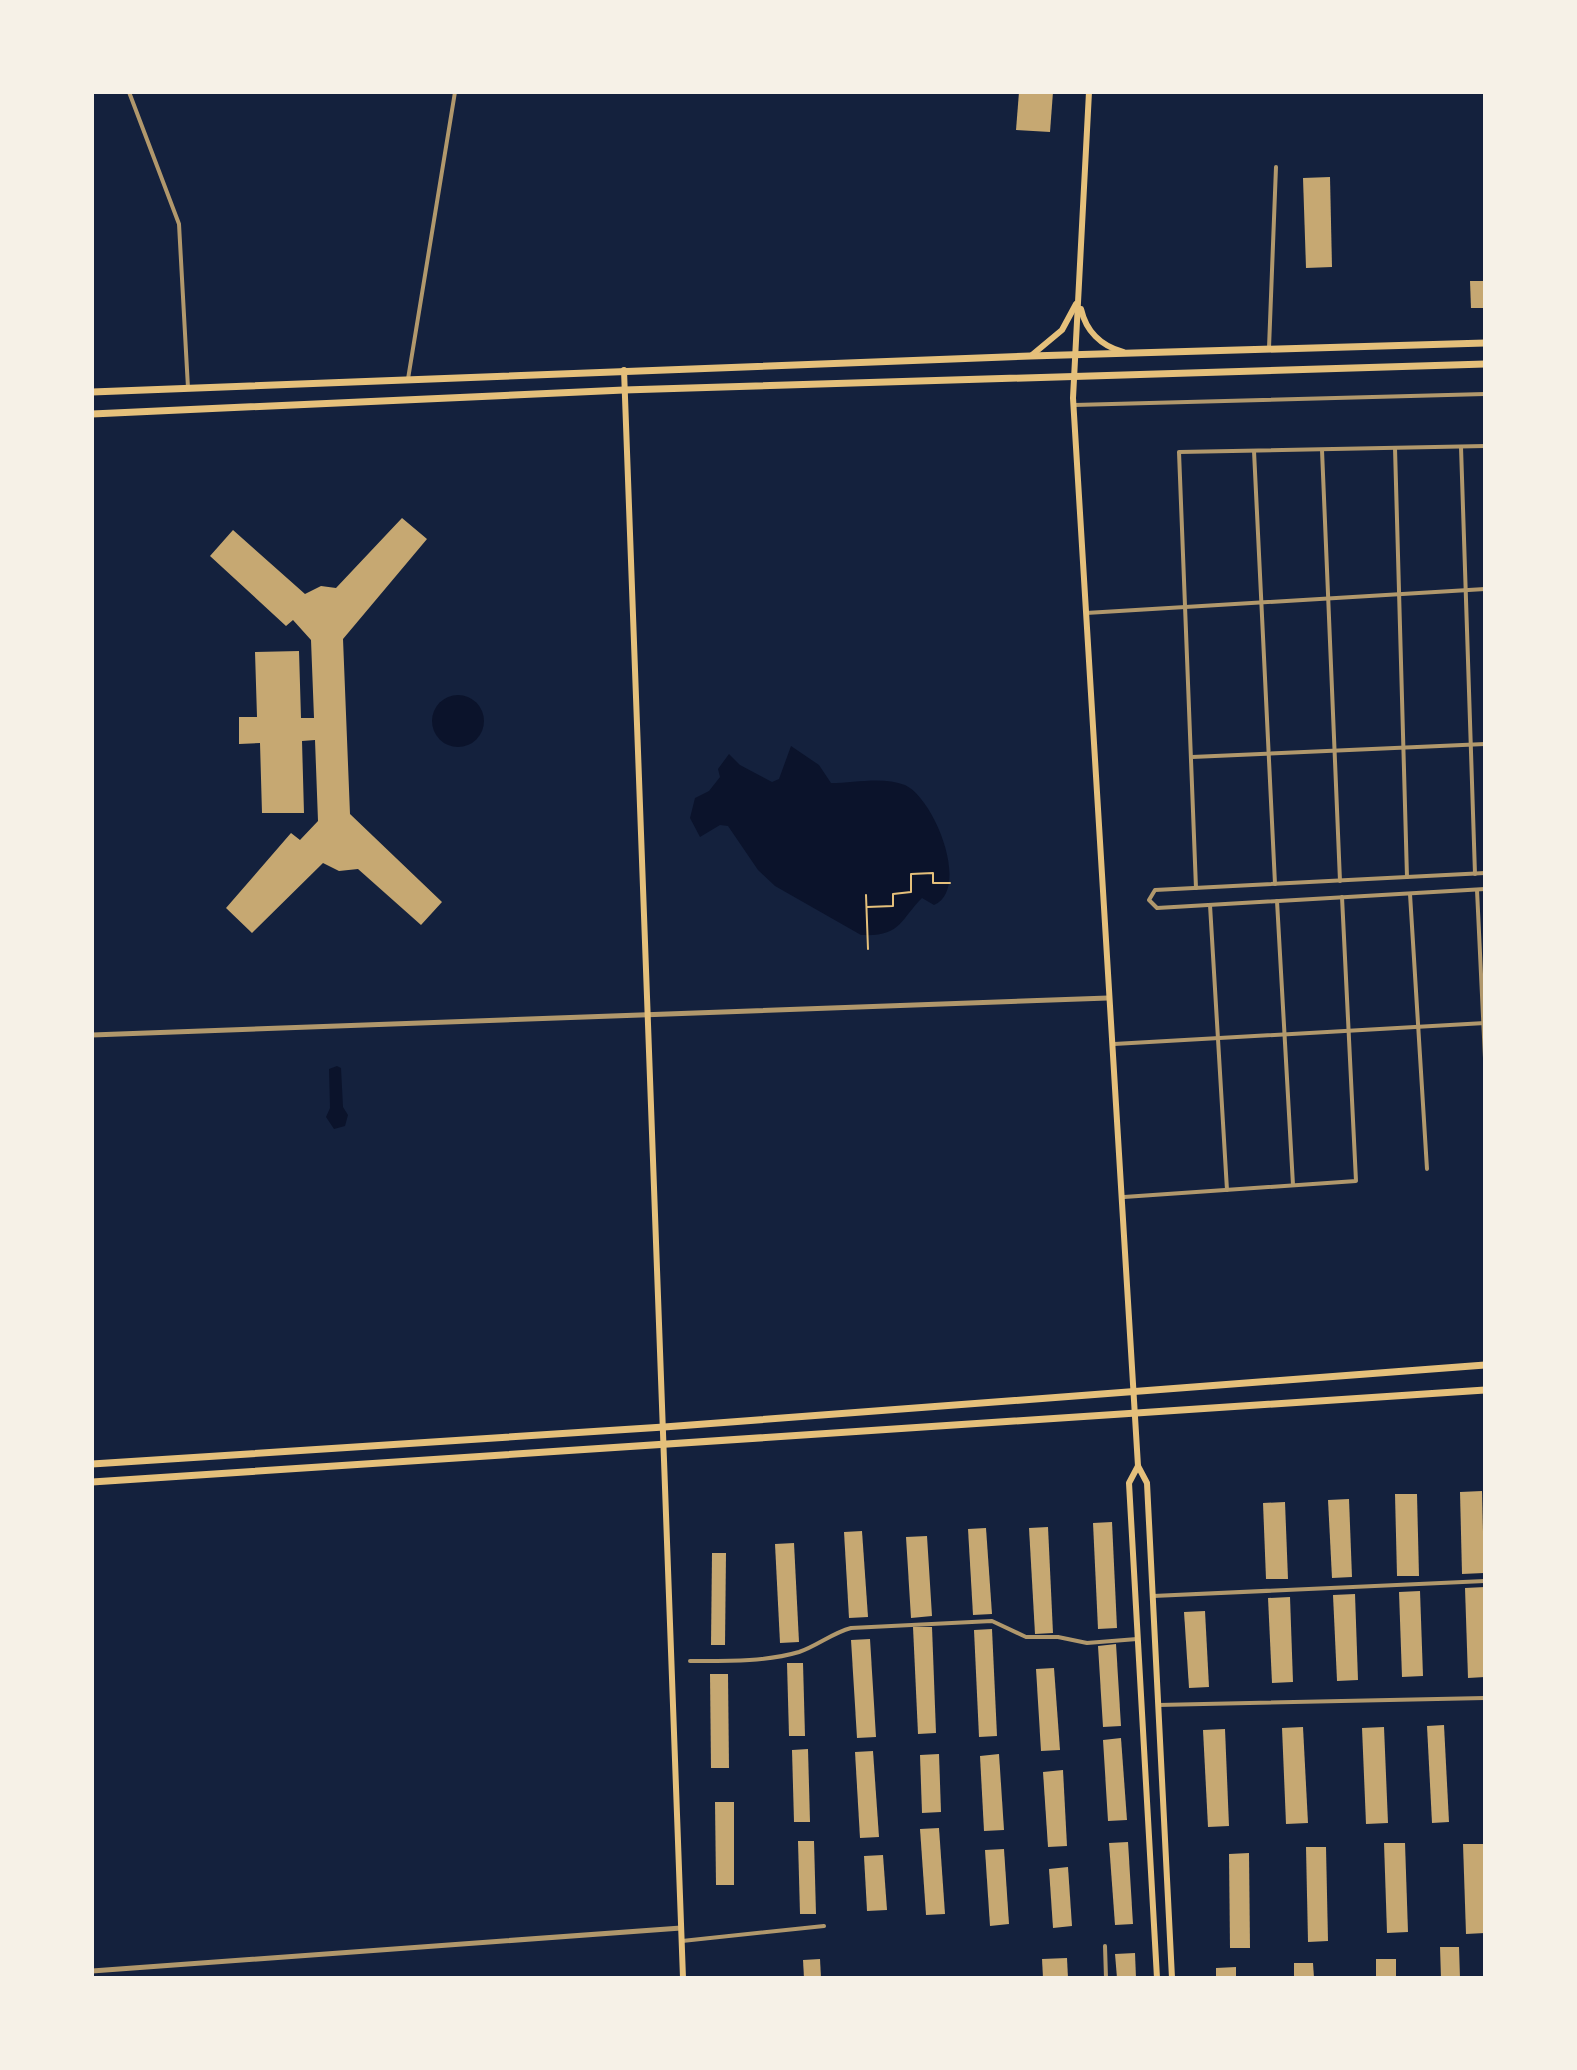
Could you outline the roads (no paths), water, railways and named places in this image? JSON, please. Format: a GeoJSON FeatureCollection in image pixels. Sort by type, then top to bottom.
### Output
{"type":"FeatureCollection","features":[{"type":"Feature","properties":{"kind":"main road"},"geometry":{"type":"LineString","coordinates":[[1089,92],[1074,405],[1138,1466],[1147,1483],[1172,1978]]}},
{"type":"Feature","properties":{"kind":"main road"},"geometry":{"type":"LineString","coordinates":[[1079,293],[1087,329],[1105,345],[1131,353]]}},
{"type":"Feature","properties":{"kind":"main road"},"geometry":{"type":"LineString","coordinates":[[1030,356],[1062,330],[1079,293]]}},
{"type":"Feature","properties":{"kind":"main road"},"geometry":{"type":"LineString","coordinates":[[92,392],[624,370],[1485,343]]}},
{"type":"Feature","properties":{"kind":"main road"},"geometry":{"type":"LineString","coordinates":[[92,414],[624,390],[1485,364]]}},
{"type":"Feature","properties":{"kind":"main road"},"geometry":{"type":"LineString","coordinates":[[624,370],[683,1978]]}},
{"type":"Feature","properties":{"kind":"main road"},"geometry":{"type":"LineString","coordinates":[[92,1464],[664,1427],[1135,1389],[1485,1365]]}},
{"type":"Feature","properties":{"kind":"main road"},"geometry":{"type":"LineString","coordinates":[[92,1482],[1485,1390]]}},
{"type":"Feature","properties":{"kind":"main road"},"geometry":{"type":"LineString","coordinates":[[1138,1466],[1129,1483],[1157,1978]]}},
{"type":"Feature","properties":{"kind":"main road"},"geometry":{"type":"LineString","coordinates":[[1141,1706],[1158,1705]]}},
{"type":"Feature","properties":{"kind":"main road"},"geometry":{"type":"LineString","coordinates":[[1156,1949],[1170,1948]]}},
{"type":"Feature","properties":{"kind":"street"},"geometry":{"type":"LineString","coordinates":[[129,92],[179,224],[188,388]]}},
{"type":"Feature","properties":{"kind":"street"},"geometry":{"type":"LineString","coordinates":[[408,379],[455,92]]}},
{"type":"Feature","properties":{"kind":"street"},"geometry":{"type":"LineString","coordinates":[[1269,348],[1276,167]]}},
{"type":"Feature","properties":{"kind":"street"},"geometry":{"type":"LineString","coordinates":[[1074,405],[1485,394]]}},
{"type":"Feature","properties":{"kind":"street"},"geometry":{"type":"LineString","coordinates":[[1196,888],[1179,452],[1485,446]]}},
{"type":"Feature","properties":{"kind":"street"},"geometry":{"type":"LineString","coordinates":[[1461,447],[1475,874]]}},
{"type":"Feature","properties":{"kind":"street"},"geometry":{"type":"LineString","coordinates":[[1395,448],[1407,877]]}},
{"type":"Feature","properties":{"kind":"street"},"geometry":{"type":"LineString","coordinates":[[1322,450],[1340,881]]}},
{"type":"Feature","properties":{"kind":"street"},"geometry":{"type":"LineString","coordinates":[[1254,451],[1275,884]]}},
{"type":"Feature","properties":{"kind":"street"},"geometry":{"type":"LineString","coordinates":[[1086,613],[1485,589]]}},
{"type":"Feature","properties":{"kind":"street"},"geometry":{"type":"LineString","coordinates":[[1190,757],[1404,750],[1485,744]]}},
{"type":"Feature","properties":{"kind":"street"},"geometry":{"type":"LineString","coordinates":[[1485,873],[1155,890],[1149,900],[1157,908],[1485,889]]}},
{"type":"Feature","properties":{"kind":"street"},"geometry":{"type":"LineString","coordinates":[[1477,890],[1485,1058]]}},
{"type":"Feature","properties":{"kind":"street"},"geometry":{"type":"LineString","coordinates":[[1410,894],[1427,1169]]}},
{"type":"Feature","properties":{"kind":"street"},"geometry":{"type":"LineString","coordinates":[[1124,1197],[1356,1181],[1342,897]]}},
{"type":"Feature","properties":{"kind":"street"},"geometry":{"type":"LineString","coordinates":[[1277,901],[1293,1185]]}},
{"type":"Feature","properties":{"kind":"street"},"geometry":{"type":"LineString","coordinates":[[1210,905],[1227,1190]]}},
{"type":"Feature","properties":{"kind":"street"},"geometry":{"type":"LineString","coordinates":[[92,1035],[1108,998]]}},
{"type":"Feature","properties":{"kind":"street"},"geometry":{"type":"LineString","coordinates":[[1111,1044],[1484,1023]]}},
{"type":"Feature","properties":{"kind":"street"},"geometry":{"type":"LineString","coordinates":[[1153,1596],[1485,1581]]}},
{"type":"Feature","properties":{"kind":"street"},"geometry":{"type":"LineString","coordinates":[[690,1661],[735,1660],[800,1652],[836,1632],[851,1628],[949,1623],[992,1621],[1026,1637],[1058,1637],[1087,1643],[1137,1639]]}},
{"type":"Feature","properties":{"kind":"street"},"geometry":{"type":"LineString","coordinates":[[1158,1705],[1485,1698]]}},
{"type":"Feature","properties":{"kind":"street"},"geometry":{"type":"LineString","coordinates":[[682,1941],[824,1926]]}},
{"type":"Feature","properties":{"kind":"street"},"geometry":{"type":"LineString","coordinates":[[92,1971],[681,1928]]}},
{"type":"Feature","properties":{"kind":"street"},"geometry":{"type":"LineString","coordinates":[[1105,1946],[1106,1978]]}},
{"type":"Feature","properties":{"kind":"water"},"geometry":{"type":"Polygon","coordinates":[[[458,695],[477,702],[484,721],[477,740],[458,747],[439,740],[432,721],[439,702],[458,695]]]}},
{"type":"Feature","properties":{"kind":"water"},"geometry":{"type":"Polygon","coordinates":[[[791,746],[819,765],[831,783],[896,782],[916,793],[937,824],[944,844],[949,863],[945,896],[934,905],[922,898],[892,930],[861,935],[775,886],[758,870],[728,826],[720,825],[700,837],[690,818],[695,798],[709,791],[720,777],[718,769],[729,754],[740,765],[772,782],[779,779],[791,746]]]}},
{"type":"Feature","properties":{"kind":"water"},"geometry":{"type":"Polygon","coordinates":[[[341,1068],[343,1107],[348,1115],[345,1126],[334,1129],[326,1117],[330,1108],[329,1069],[341,1068]]]}}]}
